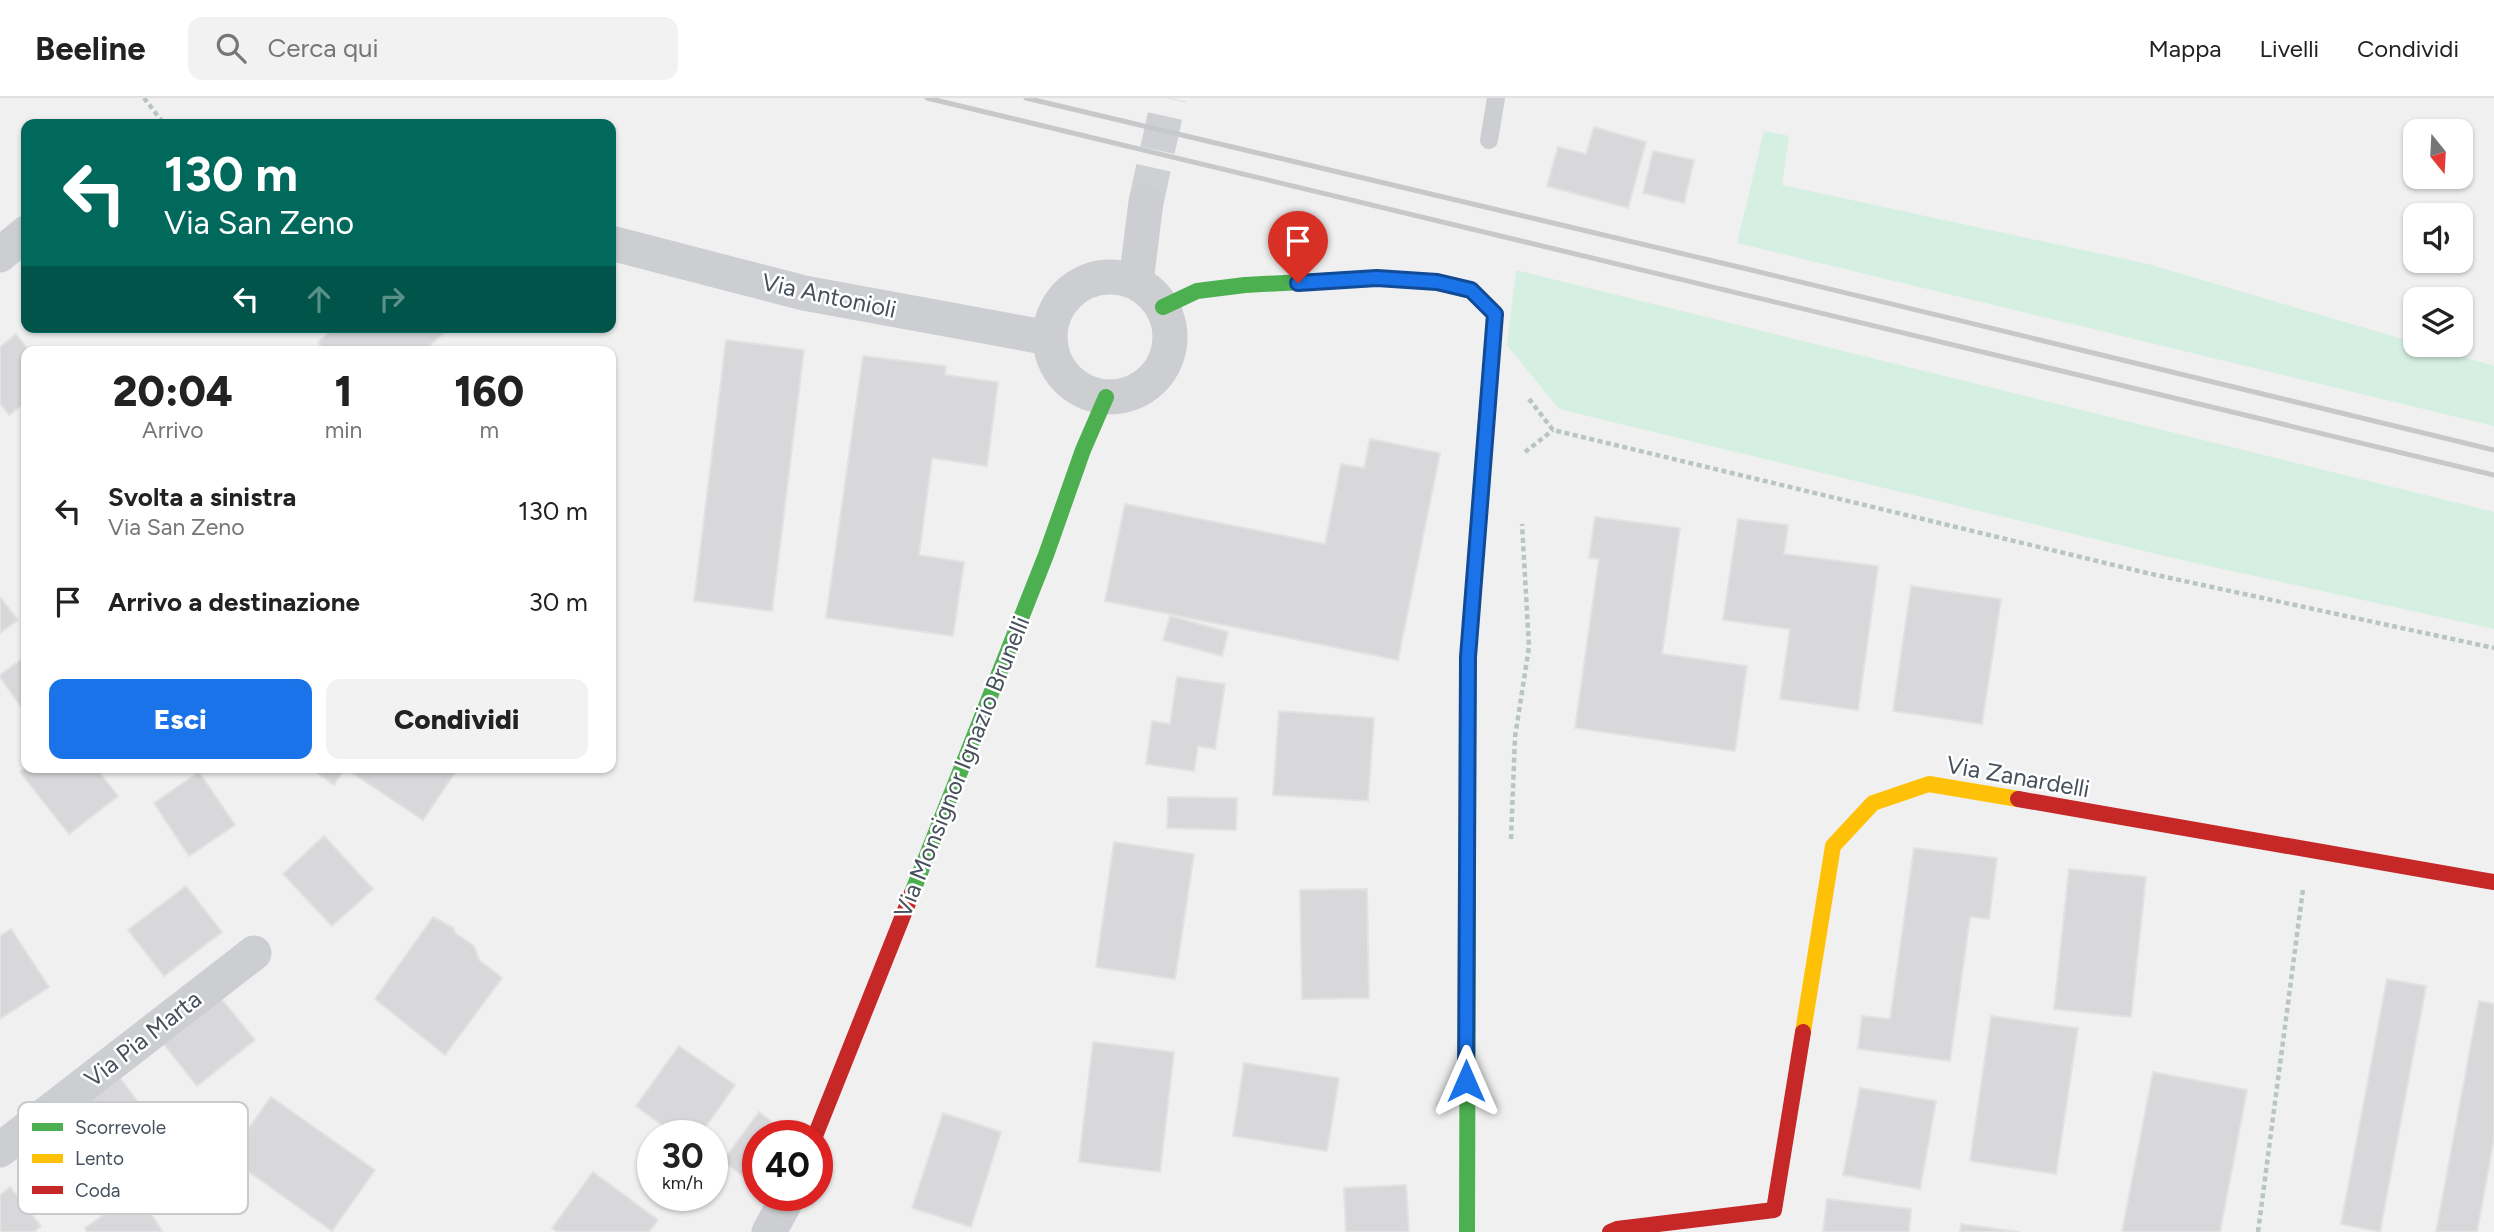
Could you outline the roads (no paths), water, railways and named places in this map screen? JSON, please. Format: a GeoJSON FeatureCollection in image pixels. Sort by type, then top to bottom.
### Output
{"type":"FeatureCollection","features":[{"type":"Feature","properties":{"kind":"street"},"geometry":{"type":"LineString","coordinates":[[1136,282],[1146,202]]}},
{"type":"Feature","properties":{"kind":"street"},"geometry":{"type":"LineString","coordinates":[[0,255],[21,237]]}},
{"type":"Feature","properties":{"kind":"street","name":"Via Antonioli"},"geometry":{"type":"LineString","coordinates":[[616,244],[804,293],[1049,338]]}},
{"type":"Feature","properties":{"kind":"street"},"geometry":{"type":"LineString","coordinates":[[1117,277],[1136,282],[1152,292],[1163,307],[1169,324],[1170,343],[1166,360],[1156,376],[1142,388],[1124,395],[1106,397],[1088,393],[1072,384],[1060,371],[1052,355],[1049,338],[1052,318],[1062,299],[1077,286],[1096,278],[1117,277]]}},
{"type":"Feature","properties":{"kind":"street"},"geometry":{"type":"LineString","coordinates":[[1163,307],[1197,291],[1245,285],[1377,278],[1437,282],[1471,290],[1495,314],[1468,657],[1467,1232]]}},
{"type":"Feature","properties":{"kind":"street","name":"Via Monsignor Ignazio Brunelli"},"geometry":{"type":"LineString","coordinates":[[822,1120],[1106,397]]}},
{"type":"Feature","properties":{"kind":"street","name":"Via Zanardelli"},"geometry":{"type":"LineString","coordinates":[[1610,1232],[1617,1228],[1774,1210],[1833,846],[1873,803],[1929,784],[2494,882]]}},
{"type":"Feature","properties":{"kind":"street","name":"Via Pia Marta"},"geometry":{"type":"LineString","coordinates":[[62,1102],[254,953]]}},
{"type":"Feature","properties":{"kind":"street","name":"Via Pia Marta"},"geometry":{"type":"LineString","coordinates":[[0,1150],[18,1136]]}},
{"type":"Feature","properties":{"kind":"street"},"geometry":{"type":"LineString","coordinates":[[769,1232],[780,1211]]}},
{"type":"Feature","properties":{"kind":"lane"},"geometry":{"type":"LineString","coordinates":[[1489,140],[1496,98]]}},
{"type":"Feature","properties":{"kind":"tunnel"},"geometry":{"type":"LineString","coordinates":[[1146,202],[1169,98]]}},
{"type":"Feature","properties":{"kind":"railway"},"geometry":{"type":"LineString","coordinates":[[927,98],[2494,475]]}},
{"type":"Feature","properties":{"kind":"railway"},"geometry":{"type":"LineString","coordinates":[[1026,98],[2494,450]]}}]}
